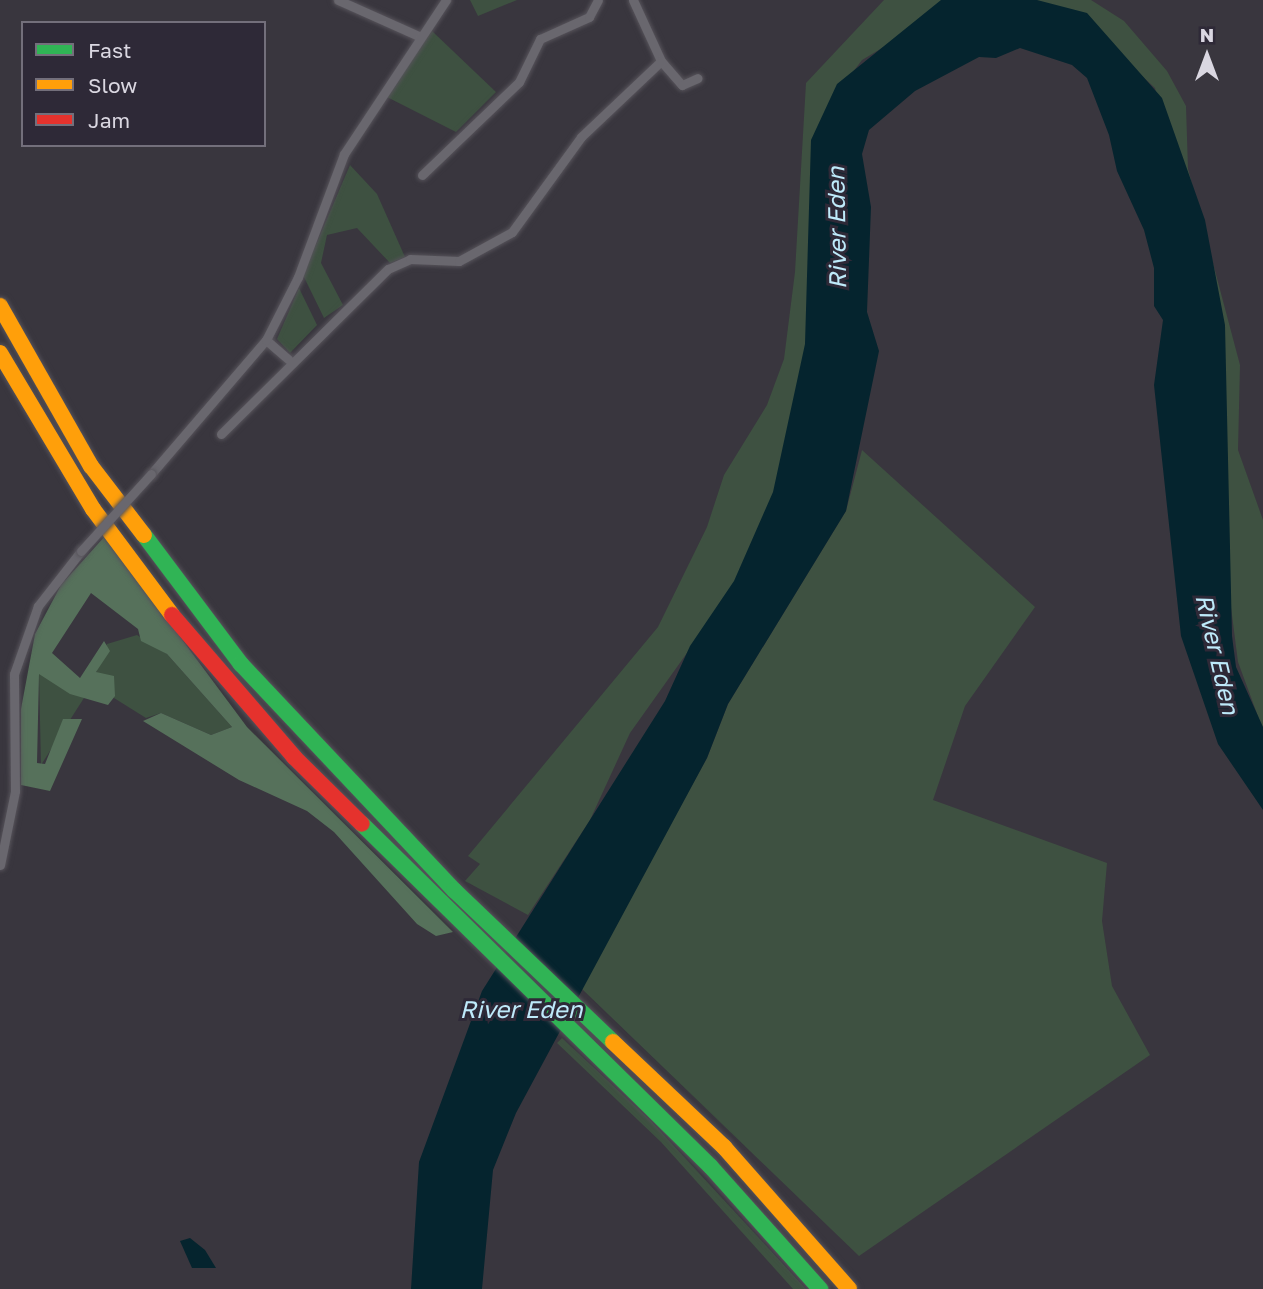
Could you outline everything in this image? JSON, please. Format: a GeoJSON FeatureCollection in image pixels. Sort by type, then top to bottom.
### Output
{"type":"FeatureCollection","features":[{"type":"Feature","properties":{"kind":"highway"},"geometry":{"type":"LineString","coordinates":[[0,306],[91,466],[201,614],[304,734],[454,890],[650,1078],[802,1231],[849,1289]]}},
{"type":"Feature","properties":{"kind":"highway"},"geometry":{"type":"LineString","coordinates":[[0,353],[93,509],[184,631],[294,757],[782,1244],[818,1287]]}},
{"type":"Feature","properties":{"kind":"street"},"geometry":{"type":"LineString","coordinates":[[338,0],[419,36]]}},
{"type":"Feature","properties":{"kind":"street"},"geometry":{"type":"LineString","coordinates":[[0,864],[15,791],[14,674],[38,607],[81,551],[266,340],[298,277],[344,154],[419,36],[446,0]]}},
{"type":"Feature","properties":{"kind":"street"},"geometry":{"type":"LineString","coordinates":[[422,175],[519,82],[540,39],[589,17],[598,0]]}},
{"type":"Feature","properties":{"kind":"street"},"geometry":{"type":"LineString","coordinates":[[633,0],[661,61],[682,85],[698,78]]}},
{"type":"Feature","properties":{"kind":"street"},"geometry":{"type":"LineString","coordinates":[[221,434],[289,360],[388,269],[410,259],[459,261],[512,232],[581,136],[661,61]]}},
{"type":"Feature","properties":{"kind":"street"},"geometry":{"type":"LineString","coordinates":[[266,340],[289,360]]}},
{"type":"Feature","properties":{"kind":"green space"},"geometry":{"type":"Polygon","coordinates":[[[470,0],[517,0],[478,16],[470,0]]]}},
{"type":"Feature","properties":{"kind":"green space"},"geometry":{"type":"Polygon","coordinates":[[[884,0],[962,0],[862,60],[831,101],[795,446],[741,577],[630,733],[590,820],[528,915],[465,881],[480,864],[468,856],[658,627],[707,527],[724,475],[767,405],[784,359],[795,272],[806,83],[884,0]]]}},
{"type":"Feature","properties":{"kind":"green space"},"geometry":{"type":"Polygon","coordinates":[[[1020,0],[1091,0],[1124,21],[1167,71],[1186,106],[1188,169],[1240,365],[1238,450],[1263,520],[1263,730],[1238,662],[1223,545],[1221,370],[1155,88],[1086,24],[1020,0]]]}},
{"type":"Feature","properties":{"kind":"green space"},"geometry":{"type":"Polygon","coordinates":[[[432,31],[496,92],[456,132],[385,96],[432,31]]]}},
{"type":"Feature","properties":{"kind":"green space"},"geometry":{"type":"Polygon","coordinates":[[[350,165],[377,194],[405,257],[390,263],[357,228],[327,235],[321,263],[343,305],[324,318],[303,275],[350,165]]]}},
{"type":"Feature","properties":{"kind":"green space"},"geometry":{"type":"Polygon","coordinates":[[[299,288],[317,325],[290,353],[277,339],[299,288]]]}},
{"type":"Feature","properties":{"kind":"green space"},"geometry":{"type":"Polygon","coordinates":[[[862,450],[1035,607],[965,706],[933,800],[1107,863],[1102,921],[1112,986],[1150,1055],[859,1256],[580,987],[707,758],[728,704],[846,511],[862,450]]]}},
{"type":"Feature","properties":{"kind":"green space"},"geometry":{"type":"Polygon","coordinates":[[[105,536],[247,727],[453,932],[436,936],[417,924],[334,832],[307,811],[239,780],[143,721],[161,713],[211,735],[232,727],[167,654],[141,641],[138,629],[91,593],[52,653],[80,678],[104,641],[110,651],[96,672],[114,676],[115,696],[108,705],[70,694],[39,674],[37,763],[45,764],[63,719],[82,719],[50,791],[21,785],[21,709],[35,634],[61,585],[105,536]]]}},
{"type":"Feature","properties":{"kind":"green space"},"geometry":{"type":"Polygon","coordinates":[[[137,635],[167,654],[232,727],[211,735],[161,713],[146,718],[114,698],[96,672],[107,644],[137,635]]]}},
{"type":"Feature","properties":{"kind":"green space"},"geometry":{"type":"Polygon","coordinates":[[[44,673],[84,698],[41,765],[39,674],[44,673]]]}},
{"type":"Feature","properties":{"kind":"green space"},"geometry":{"type":"Polygon","coordinates":[[[562,1038],[650,1120],[806,1289],[793,1289],[661,1142],[557,1043],[562,1038]]]}},
{"type":"Feature","properties":{"kind":"water","name":"River Eden"},"geometry":{"type":"Polygon","coordinates":[[[941,0],[1037,0],[1087,13],[1162,98],[1205,220],[1225,325],[1232,636],[1236,667],[1263,727],[1263,810],[1218,744],[1181,636],[1154,385],[1163,320],[1154,306],[1154,268],[1144,230],[1117,171],[1109,135],[1087,78],[1072,65],[1020,48],[996,58],[979,57],[915,91],[869,130],[862,154],[871,207],[867,312],[879,351],[846,511],[728,704],[707,758],[516,1113],[493,1170],[482,1289],[411,1289],[419,1162],[482,991],[665,701],[690,646],[734,581],[773,492],[805,344],[811,140],[837,84],[941,0]]]}},
{"type":"Feature","properties":{"kind":"water"},"geometry":{"type":"Polygon","coordinates":[[[190,1238],[205,1250],[216,1268],[192,1268],[180,1241],[190,1238]]]}},
{"type":"Feature","properties":{"kind":"traffic: fast"},"geometry":{"type":"LineString","coordinates":[[144,535],[241,664],[454,890],[613,1042]]}},
{"type":"Feature","properties":{"kind":"traffic: fast"},"geometry":{"type":"LineString","coordinates":[[362,824],[711,1167],[820,1289]]}},
{"type":"Feature","properties":{"kind":"traffic: slow"},"geometry":{"type":"LineString","coordinates":[[0,306],[91,466],[144,535]]}},
{"type":"Feature","properties":{"kind":"traffic: slow"},"geometry":{"type":"LineString","coordinates":[[0,353],[93,509],[172,615]]}},
{"type":"Feature","properties":{"kind":"traffic: slow"},"geometry":{"type":"LineString","coordinates":[[613,1042],[724,1147],[849,1289]]}},
{"type":"Feature","properties":{"kind":"traffic: jam"},"geometry":{"type":"LineString","coordinates":[[172,615],[294,757],[362,824]]}}]}
